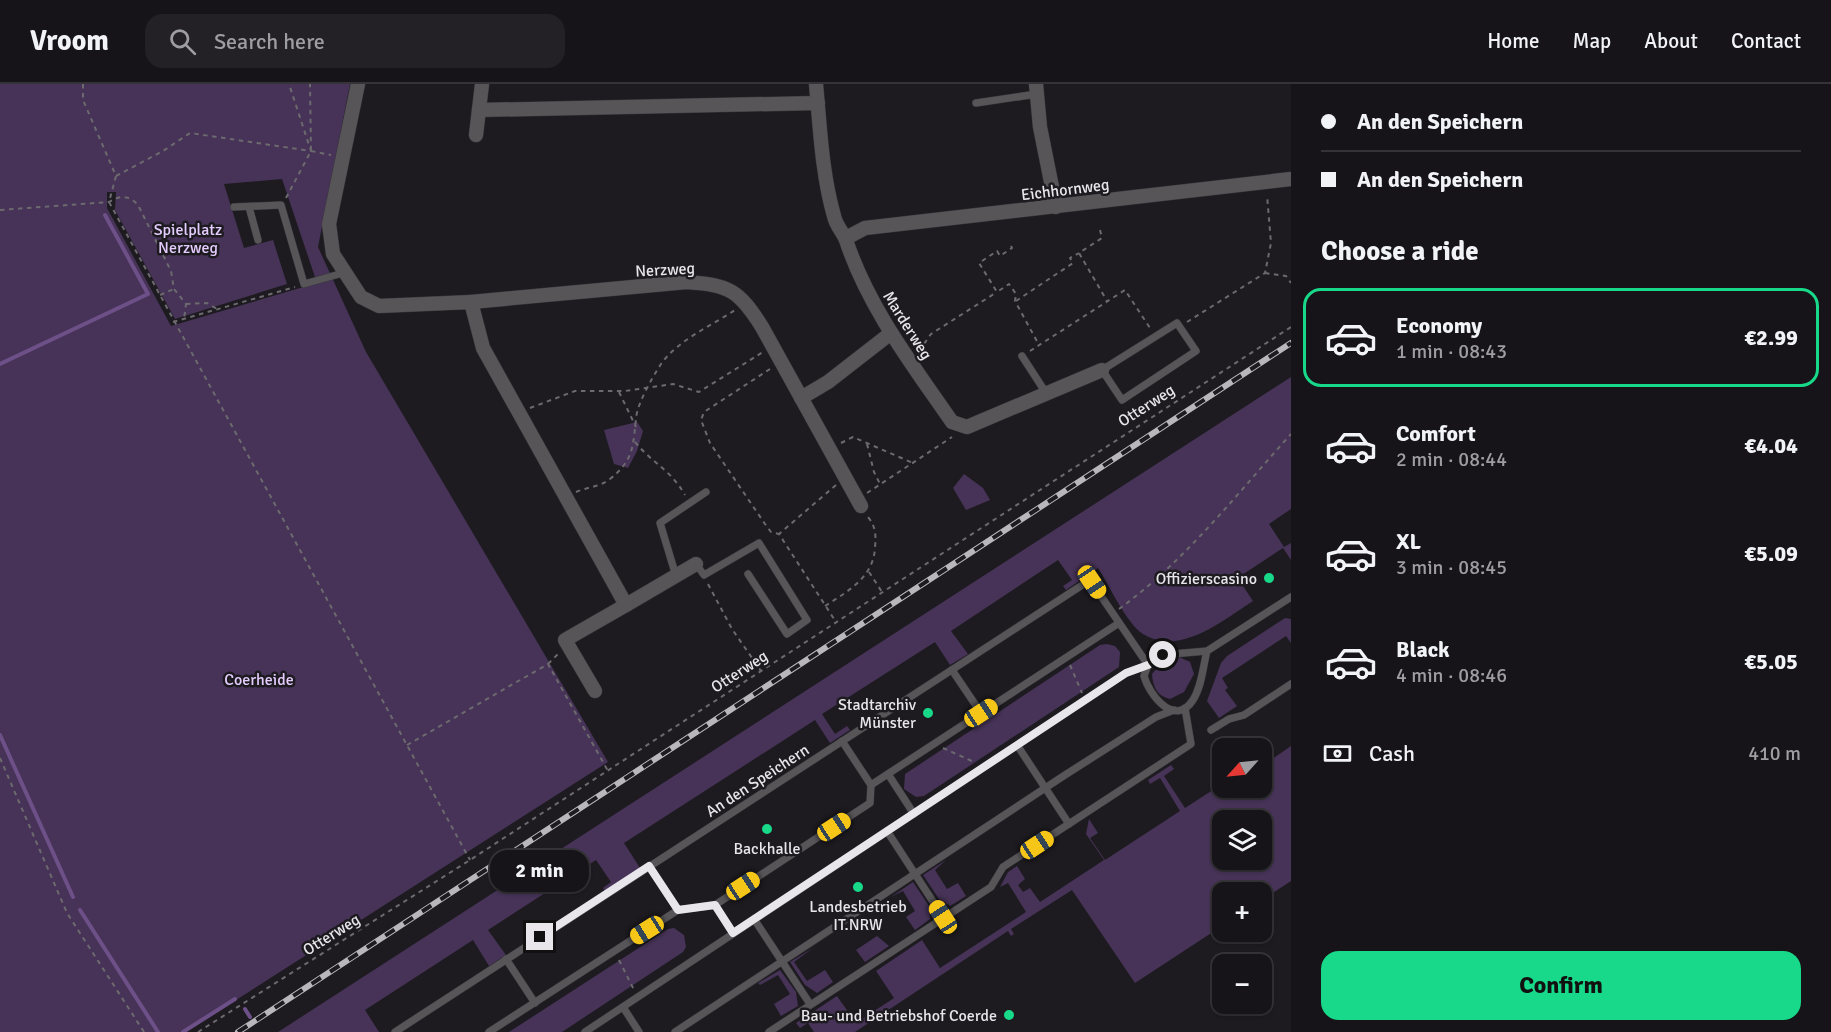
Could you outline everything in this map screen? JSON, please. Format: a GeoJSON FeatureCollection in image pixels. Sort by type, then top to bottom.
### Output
{"type":"FeatureCollection","features":[{"type":"Feature","properties":{"kind":"street","name":"Nerzweg"},"geometry":{"type":"LineString","coordinates":[[358,84],[329,224],[333,254],[343,273],[361,297],[380,306],[471,302],[687,282],[733,290],[747,303],[801,398],[843,479],[859,503]]}},
{"type":"Feature","properties":{"kind":"street"},"geometry":{"type":"LineString","coordinates":[[476,135],[482,84]]}},
{"type":"Feature","properties":{"kind":"street","name":"Marderweg"},"geometry":{"type":"LineString","coordinates":[[816,84],[826,185],[838,230],[846,237],[862,283],[908,359],[952,422],[967,427]]}},
{"type":"Feature","properties":{"kind":"street"},"geometry":{"type":"LineString","coordinates":[[1036,89],[1040,127],[1056,207]]}},
{"type":"Feature","properties":{"kind":"street"},"geometry":{"type":"LineString","coordinates":[[478,110],[818,103]]}},
{"type":"Feature","properties":{"kind":"street","name":"Eichhornweg"},"geometry":{"type":"LineString","coordinates":[[846,237],[865,228],[1291,179]]}},
{"type":"Feature","properties":{"kind":"street"},"geometry":{"type":"LineString","coordinates":[[471,302],[483,348],[626,604]]}},
{"type":"Feature","properties":{"kind":"street"},"geometry":{"type":"LineString","coordinates":[[801,398],[828,382],[891,333]]}},
{"type":"Feature","properties":{"kind":"street"},"geometry":{"type":"LineString","coordinates":[[967,427],[1102,370]]}},
{"type":"Feature","properties":{"kind":"street"},"geometry":{"type":"LineString","coordinates":[[595,691],[565,640],[676,576],[700,570]]}},
{"type":"Feature","properties":{"kind":"lane"},"geometry":{"type":"LineString","coordinates":[[976,103],[1036,89]]}},
{"type":"Feature","properties":{"kind":"lane"},"geometry":{"type":"LineString","coordinates":[[234,207],[281,205],[304,284],[343,273]]}},
{"type":"Feature","properties":{"kind":"lane"},"geometry":{"type":"LineString","coordinates":[[249,207],[258,240]]}},
{"type":"Feature","properties":{"kind":"lane"},"geometry":{"type":"LineString","coordinates":[[1177,323],[1196,351],[1122,400],[1102,370],[1177,323]]}},
{"type":"Feature","properties":{"kind":"lane"},"geometry":{"type":"LineString","coordinates":[[1022,356],[1046,393]]}},
{"type":"Feature","properties":{"kind":"lane"},"geometry":{"type":"LineString","coordinates":[[676,576],[660,523],[706,492]]}},
{"type":"Feature","properties":{"kind":"lane"},"geometry":{"type":"LineString","coordinates":[[700,570],[759,543],[807,620],[787,634],[748,574]]}},
{"type":"Feature","properties":{"kind":"lane","name":"An den Speichern"},"geometry":{"type":"LineString","coordinates":[[395,1032],[1090,580],[1148,665],[1144,676],[1155,700],[1164,707],[1174,710]]}},
{"type":"Feature","properties":{"kind":"lane"},"geometry":{"type":"LineString","coordinates":[[585,1032],[1126,673],[1148,665],[1161,655],[1207,651],[1291,597]]}},
{"type":"Feature","properties":{"kind":"lane"},"geometry":{"type":"LineString","coordinates":[[871,785],[1119,623]]}},
{"type":"Feature","properties":{"kind":"lane"},"geometry":{"type":"LineString","coordinates":[[675,1032],[1156,717],[1185,708],[1192,702],[1198,690],[1207,651]]}},
{"type":"Feature","properties":{"kind":"lane"},"geometry":{"type":"LineString","coordinates":[[952,670],[981,713]]}},
{"type":"Feature","properties":{"kind":"lane"},"geometry":{"type":"LineString","coordinates":[[1211,730],[1229,719],[1244,715],[1291,684]]}},
{"type":"Feature","properties":{"kind":"lane"},"geometry":{"type":"LineString","coordinates":[[769,1032],[991,887],[1003,867],[1191,744],[1185,708]]}},
{"type":"Feature","properties":{"kind":"lane"},"geometry":{"type":"LineString","coordinates":[[489,1032],[678,910],[715,905],[870,803],[871,785],[842,741]]}},
{"type":"Feature","properties":{"kind":"lane"},"geometry":{"type":"LineString","coordinates":[[1017,746],[1069,824]]}},
{"type":"Feature","properties":{"kind":"lane"},"geometry":{"type":"LineString","coordinates":[[888,774],[914,814]]}},
{"type":"Feature","properties":{"kind":"lane"},"geometry":{"type":"LineString","coordinates":[[887,831],[943,917]]}},
{"type":"Feature","properties":{"kind":"lane"},"geometry":{"type":"LineString","coordinates":[[649,866],[678,910]]}},
{"type":"Feature","properties":{"kind":"lane"},"geometry":{"type":"LineString","coordinates":[[715,905],[733,933]]}},
{"type":"Feature","properties":{"kind":"lane"},"geometry":{"type":"LineString","coordinates":[[754,919],[810,1004]]}},
{"type":"Feature","properties":{"kind":"lane"},"geometry":{"type":"LineString","coordinates":[[506,959],[535,1003]]}},
{"type":"Feature","properties":{"kind":"lane"},"geometry":{"type":"LineString","coordinates":[[623,1007],[639,1032]]}},
{"type":"Feature","properties":{"kind":"path"},"geometry":{"type":"LineString","coordinates":[[83,84],[83,100],[116,176],[109,202],[470,860]]}},
{"type":"Feature","properties":{"kind":"path"},"geometry":{"type":"LineString","coordinates":[[289,84],[310,151]]}},
{"type":"Feature","properties":{"kind":"path"},"geometry":{"type":"LineString","coordinates":[[281,205],[291,192],[310,151],[310,84]]}},
{"type":"Feature","properties":{"kind":"path"},"geometry":{"type":"LineString","coordinates":[[116,176],[163,151],[190,133],[343,158]]}},
{"type":"Feature","properties":{"kind":"path"},"geometry":{"type":"LineString","coordinates":[[1265,183],[1271,243],[1265,273]]}},
{"type":"Feature","properties":{"kind":"path"},"geometry":{"type":"LineString","coordinates":[[0,210],[109,202],[121,196],[132,199],[138,205],[171,271],[174,289],[186,304],[184,319]]}},
{"type":"Feature","properties":{"kind":"path"},"geometry":{"type":"LineString","coordinates":[[1015,301],[1073,263],[1070,258],[1102,238],[1100,230]]}},
{"type":"Feature","properties":{"kind":"path"},"geometry":{"type":"LineString","coordinates":[[997,292],[979,263],[997,251],[1000,256],[1012,248],[1011,246]]}},
{"type":"Feature","properties":{"kind":"path"},"geometry":{"type":"LineString","coordinates":[[1079,253],[1107,301]]}},
{"type":"Feature","properties":{"kind":"path"},"geometry":{"type":"LineString","coordinates":[[1181,326],[1265,273],[1286,276],[1291,283]]}},
{"type":"Feature","properties":{"kind":"path"},"geometry":{"type":"LineString","coordinates":[[173,322],[304,284]]}},
{"type":"Feature","properties":{"kind":"path"},"geometry":{"type":"LineString","coordinates":[[908,359],[918,352],[931,334],[1009,284],[1016,294],[1015,301],[1039,345]]}},
{"type":"Feature","properties":{"kind":"path"},"geometry":{"type":"LineString","coordinates":[[159,295],[174,289]]}},
{"type":"Feature","properties":{"kind":"path"},"geometry":{"type":"LineString","coordinates":[[1022,356],[1125,290],[1153,334]]}},
{"type":"Feature","properties":{"kind":"path"},"geometry":{"type":"LineString","coordinates":[[186,304],[207,303],[217,310]]}},
{"type":"Feature","properties":{"kind":"path"},"geometry":{"type":"LineString","coordinates":[[566,498],[608,481],[626,462],[635,441],[636,418],[662,364],[675,348],[747,303]]}},
{"type":"Feature","properties":{"kind":"path","name":"Otterweg"},"geometry":{"type":"LineString","coordinates":[[198,1032],[608,771],[1291,327]]}},
{"type":"Feature","properties":{"kind":"path"},"geometry":{"type":"LineString","coordinates":[[520,413],[575,390],[619,391],[673,384],[699,392],[773,347]]}},
{"type":"Feature","properties":{"kind":"path"},"geometry":{"type":"LineString","coordinates":[[781,363],[704,412],[701,420],[710,443],[771,532],[779,534],[837,622]]}},
{"type":"Feature","properties":{"kind":"path"},"geometry":{"type":"LineString","coordinates":[[619,391],[637,430]]}},
{"type":"Feature","properties":{"kind":"path"},"geometry":{"type":"LineString","coordinates":[[825,606],[852,589],[873,562],[875,526],[859,503],[880,484],[967,427]]}},
{"type":"Feature","properties":{"kind":"path"},"geometry":{"type":"LineString","coordinates":[[1113,614],[1153,585],[1181,558],[1291,434]]}},
{"type":"Feature","properties":{"kind":"path"},"geometry":{"type":"LineString","coordinates":[[829,450],[853,437],[912,463]]}},
{"type":"Feature","properties":{"kind":"path"},"geometry":{"type":"LineString","coordinates":[[635,441],[643,452],[675,477],[690,503]]}},
{"type":"Feature","properties":{"kind":"path"},"geometry":{"type":"LineString","coordinates":[[867,443],[874,472],[880,484]]}},
{"type":"Feature","properties":{"kind":"path"},"geometry":{"type":"LineString","coordinates":[[779,534],[843,479]]}},
{"type":"Feature","properties":{"kind":"path"},"geometry":{"type":"LineString","coordinates":[[700,570],[732,629],[761,671]]}},
{"type":"Feature","properties":{"kind":"path"},"geometry":{"type":"LineString","coordinates":[[868,571],[882,592]]}},
{"type":"Feature","properties":{"kind":"path"},"geometry":{"type":"LineString","coordinates":[[1067,657],[1085,701]]}},
{"type":"Feature","properties":{"kind":"path"},"geometry":{"type":"LineString","coordinates":[[406,745],[548,664],[608,771]]}},
{"type":"Feature","properties":{"kind":"path"},"geometry":{"type":"LineString","coordinates":[[934,744],[984,767]]}},
{"type":"Feature","properties":{"kind":"path"},"geometry":{"type":"LineString","coordinates":[[0,759],[67,914],[144,1032]]}},
{"type":"Feature","properties":{"kind":"path"},"geometry":{"type":"LineString","coordinates":[[615,950],[638,998]]}},
{"type":"Feature","properties":{"kind":"green space","name":"Coerheide"},"geometry":{"type":"Polygon","coordinates":[[[0,84],[350,84],[318,247],[366,352],[608,762],[186,1032],[0,1032],[0,84]],[[282,179],[224,184],[244,248],[273,240],[287,284],[175,319],[115,210],[116,192],[107,192],[107,208],[171,326],[317,283],[282,179]]]}},
{"type":"Feature","properties":{"kind":"green space"},"geometry":{"type":"Polygon","coordinates":[[[1291,377],[1291,509],[1269,524],[1284,547],[1291,543],[1291,560],[1283,548],[1242,575],[1244,580],[1241,583],[1253,601],[1215,626],[1186,639],[1157,640],[1143,634],[1131,622],[1098,568],[1066,590],[1063,586],[1072,580],[1058,560],[951,631],[968,654],[950,665],[935,642],[822,714],[835,734],[847,726],[850,730],[830,743],[815,720],[624,843],[640,868],[605,891],[603,888],[611,882],[596,860],[488,930],[506,955],[489,966],[473,940],[365,1010],[379,1032],[278,1032],[1291,377]]]}},
{"type":"Feature","properties":{"kind":"green space"},"geometry":{"type":"Polygon","coordinates":[[[637,422],[643,431],[637,451],[628,468],[614,464],[604,430],[637,422]]]}},
{"type":"Feature","properties":{"kind":"green space"},"geometry":{"type":"Polygon","coordinates":[[[964,474],[983,488],[990,500],[966,510],[953,488],[964,474]]]}},
{"type":"Feature","properties":{"kind":"green space"},"geometry":{"type":"Polygon","coordinates":[[[1285,618],[1291,619],[1291,643],[1286,636],[1222,678],[1228,688],[1225,690],[1237,706],[1219,718],[1207,701],[1221,663],[1227,656],[1285,618]]]}},
{"type":"Feature","properties":{"kind":"green space"},"geometry":{"type":"Polygon","coordinates":[[[1100,645],[1115,646],[1120,652],[1119,667],[924,796],[916,797],[904,789],[905,774],[1100,645]]]}},
{"type":"Feature","properties":{"kind":"green space"},"geometry":{"type":"Polygon","coordinates":[[[1179,657],[1190,662],[1194,674],[1184,692],[1170,699],[1162,696],[1156,690],[1152,674],[1163,661],[1179,657]]]}},
{"type":"Feature","properties":{"kind":"green space"},"geometry":{"type":"Polygon","coordinates":[[[1291,746],[1291,881],[1272,893],[1272,882],[1212,882],[1212,933],[1135,983],[1072,890],[1011,929],[1014,934],[1011,936],[1008,931],[855,1032],[814,1032],[808,1023],[800,1028],[796,1023],[837,996],[856,1023],[894,998],[876,971],[922,940],[940,968],[1026,912],[1008,883],[1000,887],[1008,872],[1017,866],[1025,879],[1018,885],[1023,892],[1030,888],[1040,902],[1104,860],[1086,834],[1089,819],[1098,833],[1090,838],[1105,860],[1180,811],[1160,778],[1150,784],[1148,780],[1171,765],[1174,769],[1164,776],[1185,808],[1212,790],[1212,798],[1272,798],[1272,759],[1291,746]]]}},
{"type":"Feature","properties":{"kind":"green space"},"geometry":{"type":"Polygon","coordinates":[[[946,860],[935,870],[947,889],[958,883],[966,896],[950,906],[939,899],[923,875],[946,860]]]}},
{"type":"Feature","properties":{"kind":"green space"},"geometry":{"type":"Polygon","coordinates":[[[913,882],[929,906],[930,919],[915,930],[906,917],[915,911],[903,891],[891,897],[913,882]]]}},
{"type":"Feature","properties":{"kind":"green space"},"geometry":{"type":"Polygon","coordinates":[[[674,928],[684,935],[686,947],[683,952],[562,1032],[509,1032],[668,929],[674,928]]]}},
{"type":"Feature","properties":{"kind":"green space"},"geometry":{"type":"Polygon","coordinates":[[[877,936],[889,946],[865,962],[856,950],[877,936]]]}},
{"type":"Feature","properties":{"kind":"green space"},"geometry":{"type":"Polygon","coordinates":[[[813,948],[794,962],[807,981],[825,970],[833,982],[817,993],[805,985],[790,962],[813,948]]]}},
{"type":"Feature","properties":{"kind":"green space"},"geometry":{"type":"Polygon","coordinates":[[[780,970],[796,992],[798,1006],[781,1016],[774,1004],[790,994],[778,975],[760,985],[758,983],[780,970]]]}},
{"type":"Feature","properties":{"kind":"waterway"},"geometry":{"type":"LineString","coordinates":[[0,364],[148,294],[105,215]]}},
{"type":"Feature","properties":{"kind":"waterway"},"geometry":{"type":"LineString","coordinates":[[0,735],[73,897]]}},
{"type":"Feature","properties":{"kind":"waterway"},"geometry":{"type":"LineString","coordinates":[[80,910],[158,1032]]}},
{"type":"Feature","properties":{"kind":"waterway"},"geometry":{"type":"LineString","coordinates":[[183,1032],[235,999]]}},
{"type":"Feature","properties":{"kind":"waterway"},"geometry":{"type":"LineString","coordinates":[[245,1009],[250,1017]]}},
{"type":"Feature","properties":{"kind":"railway"},"geometry":{"type":"LineString","coordinates":[[238,1032],[1291,343]]}},
{"type":"Feature","properties":{"kind":"place","name":"Offizierscasino"},"geometry":{"type":"Point","coordinates":[1269,578]}},
{"type":"Feature","properties":{"kind":"place","name":"Stadtarchiv Münster"},"geometry":{"type":"Point","coordinates":[928,713]}},
{"type":"Feature","properties":{"kind":"place","name":"Backhalle"},"geometry":{"type":"Point","coordinates":[767,829]}},
{"type":"Feature","properties":{"kind":"place","name":"Landesbetrieb IT.NRW"},"geometry":{"type":"Point","coordinates":[858,887]}},
{"type":"Feature","properties":{"kind":"place","name":"Bau- und Betriebshof Coerde"},"geometry":{"type":"Point","coordinates":[1009,1015]}},
{"type":"Feature","properties":{"kind":"route"},"geometry":{"type":"LineString","coordinates":[[540,937],[649,866],[678,910],[715,905],[733,933],[1126,673],[1148,665],[1163,655]]}},
{"type":"Feature","properties":{"kind":"park label","name":"Spielplatz Nerzweg"},"geometry":{"type":"Point","coordinates":[188,238]}}]}
